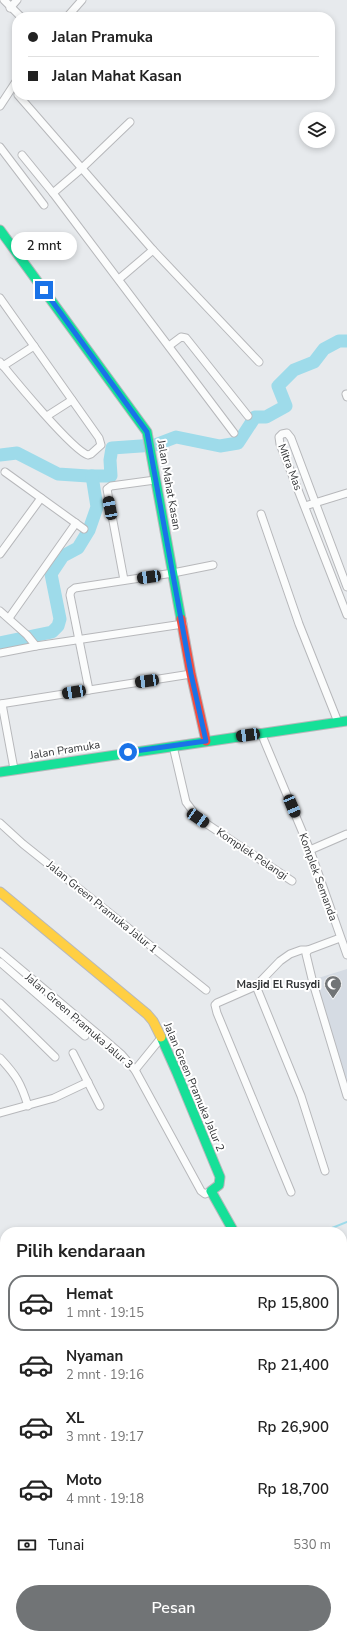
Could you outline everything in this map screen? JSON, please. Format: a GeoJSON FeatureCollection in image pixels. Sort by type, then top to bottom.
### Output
{"type":"FeatureCollection","features":[{"type":"Feature","properties":{"kind":"street"},"geometry":{"type":"LineString","coordinates":[[4,0],[14,12]]}},
{"type":"Feature","properties":{"kind":"street"},"geometry":{"type":"LineString","coordinates":[[10,8],[17,0]]}},
{"type":"Feature","properties":{"kind":"street"},"geometry":{"type":"LineString","coordinates":[[71,12],[82,0]]}},
{"type":"Feature","properties":{"kind":"street"},"geometry":{"type":"LineString","coordinates":[[0,106],[12,88]]}},
{"type":"Feature","properties":{"kind":"street"},"geometry":{"type":"LineString","coordinates":[[22,100],[81,170],[153,250],[260,362]]}},
{"type":"Feature","properties":{"kind":"street"},"geometry":{"type":"LineString","coordinates":[[53,193],[81,170],[130,122]]}},
{"type":"Feature","properties":{"kind":"street"},"geometry":{"type":"LineString","coordinates":[[0,147],[44,205]]}},
{"type":"Feature","properties":{"kind":"street"},"geometry":{"type":"LineString","coordinates":[[22,155],[119,279],[234,433]]}},
{"type":"Feature","properties":{"kind":"street","name":"Jalan Mahat Kasan"},"geometry":{"type":"LineString","coordinates":[[0,230],[144,428],[149,440],[191,674],[206,741]]}},
{"type":"Feature","properties":{"kind":"street"},"geometry":{"type":"LineString","coordinates":[[119,279],[153,250]]}},
{"type":"Feature","properties":{"kind":"street"},"geometry":{"type":"LineString","coordinates":[[0,298],[34,346],[72,400],[100,441],[101,444],[91,454],[85,454],[80,451],[2,364],[34,346]]}},
{"type":"Feature","properties":{"kind":"street"},"geometry":{"type":"LineString","coordinates":[[170,346],[181,337],[186,338],[248,416]]}},
{"type":"Feature","properties":{"kind":"street"},"geometry":{"type":"LineString","coordinates":[[48,416],[72,400]]}},
{"type":"Feature","properties":{"kind":"street","name":"Mitra Mas"},"geometry":{"type":"LineString","coordinates":[[347,586],[291,438],[287,433],[282,434],[279,437],[280,444],[347,615]]}},
{"type":"Feature","properties":{"kind":"street"},"geometry":{"type":"LineString","coordinates":[[5,472],[84,529]]}},
{"type":"Feature","properties":{"kind":"street"},"geometry":{"type":"LineString","coordinates":[[124,580],[107,489],[111,486],[155,480]]}},
{"type":"Feature","properties":{"kind":"street"},"geometry":{"type":"LineString","coordinates":[[305,506],[347,493]]}},
{"type":"Feature","properties":{"kind":"street"},"geometry":{"type":"LineString","coordinates":[[0,554],[41,498]]}},
{"type":"Feature","properties":{"kind":"street"},"geometry":{"type":"LineString","coordinates":[[261,514],[299,624],[342,722]]}},
{"type":"Feature","properties":{"kind":"street"},"geometry":{"type":"LineString","coordinates":[[9,618],[76,523]]}},
{"type":"Feature","properties":{"kind":"street"},"geometry":{"type":"LineString","coordinates":[[89,690],[70,595],[71,591],[75,588],[173,573],[213,565]]}},
{"type":"Feature","properties":{"kind":"street"},"geometry":{"type":"LineString","coordinates":[[337,590],[347,586]]}},
{"type":"Feature","properties":{"kind":"street"},"geometry":{"type":"LineString","coordinates":[[0,611],[9,618],[31,641]]}},
{"type":"Feature","properties":{"kind":"street"},"geometry":{"type":"LineString","coordinates":[[0,653],[31,641],[79,640],[183,624]]}},
{"type":"Feature","properties":{"kind":"street"},"geometry":{"type":"LineString","coordinates":[[14,770],[1,704],[191,674]]}},
{"type":"Feature","properties":{"kind":"street","name":"Jalan Pramuka"},"geometry":{"type":"LineString","coordinates":[[0,772],[342,722]]}},
{"type":"Feature","properties":{"kind":"street","name":"Komplek Semanda"},"geometry":{"type":"LineString","coordinates":[[261,733],[310,850],[347,955]]}},
{"type":"Feature","properties":{"kind":"street","name":"Komplek Pelangi"},"geometry":{"type":"LineString","coordinates":[[172,746],[186,802],[198,818],[292,881]]}},
{"type":"Feature","properties":{"kind":"street","name":"Jalan Green Pramuka Jalur 1"},"geometry":{"type":"LineString","coordinates":[[1,827],[206,990]]}},
{"type":"Feature","properties":{"kind":"street"},"geometry":{"type":"LineString","coordinates":[[310,850],[347,834]]}},
{"type":"Feature","properties":{"kind":"street","name":"Jalan Green Pramuka Jalur 2"},"geometry":{"type":"LineString","coordinates":[[0,892],[147,1014],[158,1029],[220,1177],[219,1185],[212,1191]]}},
{"type":"Feature","properties":{"kind":"street"},"geometry":{"type":"LineString","coordinates":[[291,1192],[215,1009],[217,1003],[256,986],[280,961],[290,954],[301,950],[308,950],[340,938]]}},
{"type":"Feature","properties":{"kind":"street"},"geometry":{"type":"LineString","coordinates":[[308,950],[306,957],[347,1096]]}},
{"type":"Feature","properties":{"kind":"street","name":"Jalan Green Pramuka Jalur 3"},"geometry":{"type":"LineString","coordinates":[[0,952],[112,1046],[135,1070],[200,1191],[205,1194],[212,1191]]}},
{"type":"Feature","properties":{"kind":"street"},"geometry":{"type":"LineString","coordinates":[[0,962],[85,1036]]}},
{"type":"Feature","properties":{"kind":"street"},"geometry":{"type":"LineString","coordinates":[[256,986],[301,1096],[325,1171]]}},
{"type":"Feature","properties":{"kind":"street"},"geometry":{"type":"LineString","coordinates":[[0,1003],[55,1057]]}},
{"type":"Feature","properties":{"kind":"street"},"geometry":{"type":"LineString","coordinates":[[135,1070],[161,1038]]}},
{"type":"Feature","properties":{"kind":"street"},"geometry":{"type":"LineString","coordinates":[[73,1053],[100,1106]]}},
{"type":"Feature","properties":{"kind":"street"},"geometry":{"type":"LineString","coordinates":[[0,1058],[19,1080],[28,1106]]}},
{"type":"Feature","properties":{"kind":"street"},"geometry":{"type":"LineString","coordinates":[[0,1113],[54,1098],[88,1082]]}},
{"type":"Feature","properties":{"kind":"street"},"geometry":{"type":"LineString","coordinates":[[212,1191],[231,1227]]}},
{"type":"Feature","properties":{"kind":"shaded area"},"geometry":{"type":"Polygon","coordinates":[[[347,969],[347,1090],[315,979],[347,969]]]}},
{"type":"Feature","properties":{"kind":"waterway"},"geometry":{"type":"LineString","coordinates":[[0,455],[17,453],[58,474],[111,476],[110,460],[112,448],[155,445],[176,437],[220,446],[238,443],[255,417],[266,417],[286,406],[278,386],[294,370],[314,362],[324,349],[339,341],[347,341]]}},
{"type":"Feature","properties":{"kind":"waterway"},"geometry":{"type":"LineString","coordinates":[[0,643],[52,632],[58,626],[60,619],[51,574],[63,556],[78,548],[89,530],[97,507],[92,476]]}},
{"type":"Feature","properties":{"kind":"waterway"},"geometry":{"type":"LineString","coordinates":[[334,1227],[347,1222]]}},
{"type":"Feature","properties":{"kind":"traffic: fast"},"geometry":{"type":"LineString","coordinates":[[0,230],[147,432],[181,619]]}},
{"type":"Feature","properties":{"kind":"traffic: fast"},"geometry":{"type":"LineString","coordinates":[[0,772],[347,721]]}},
{"type":"Feature","properties":{"kind":"traffic: fast"},"geometry":{"type":"LineString","coordinates":[[161,1037],[220,1177],[219,1185],[211,1191],[231,1227]]}},
{"type":"Feature","properties":{"kind":"traffic: slow"},"geometry":{"type":"LineString","coordinates":[[0,892],[147,1014],[153,1021],[161,1037]]}},
{"type":"Feature","properties":{"kind":"traffic: jam"},"geometry":{"type":"LineString","coordinates":[[181,619],[191,674],[206,741]]}},
{"type":"Feature","properties":{"kind":"place","name":"Masjid El Rusydi"},"geometry":{"type":"Point","coordinates":[333,999]}},
{"type":"Feature","properties":{"kind":"route"},"geometry":{"type":"LineString","coordinates":[[44,290],[147,432],[191,674],[206,741],[128,752]]}}]}
